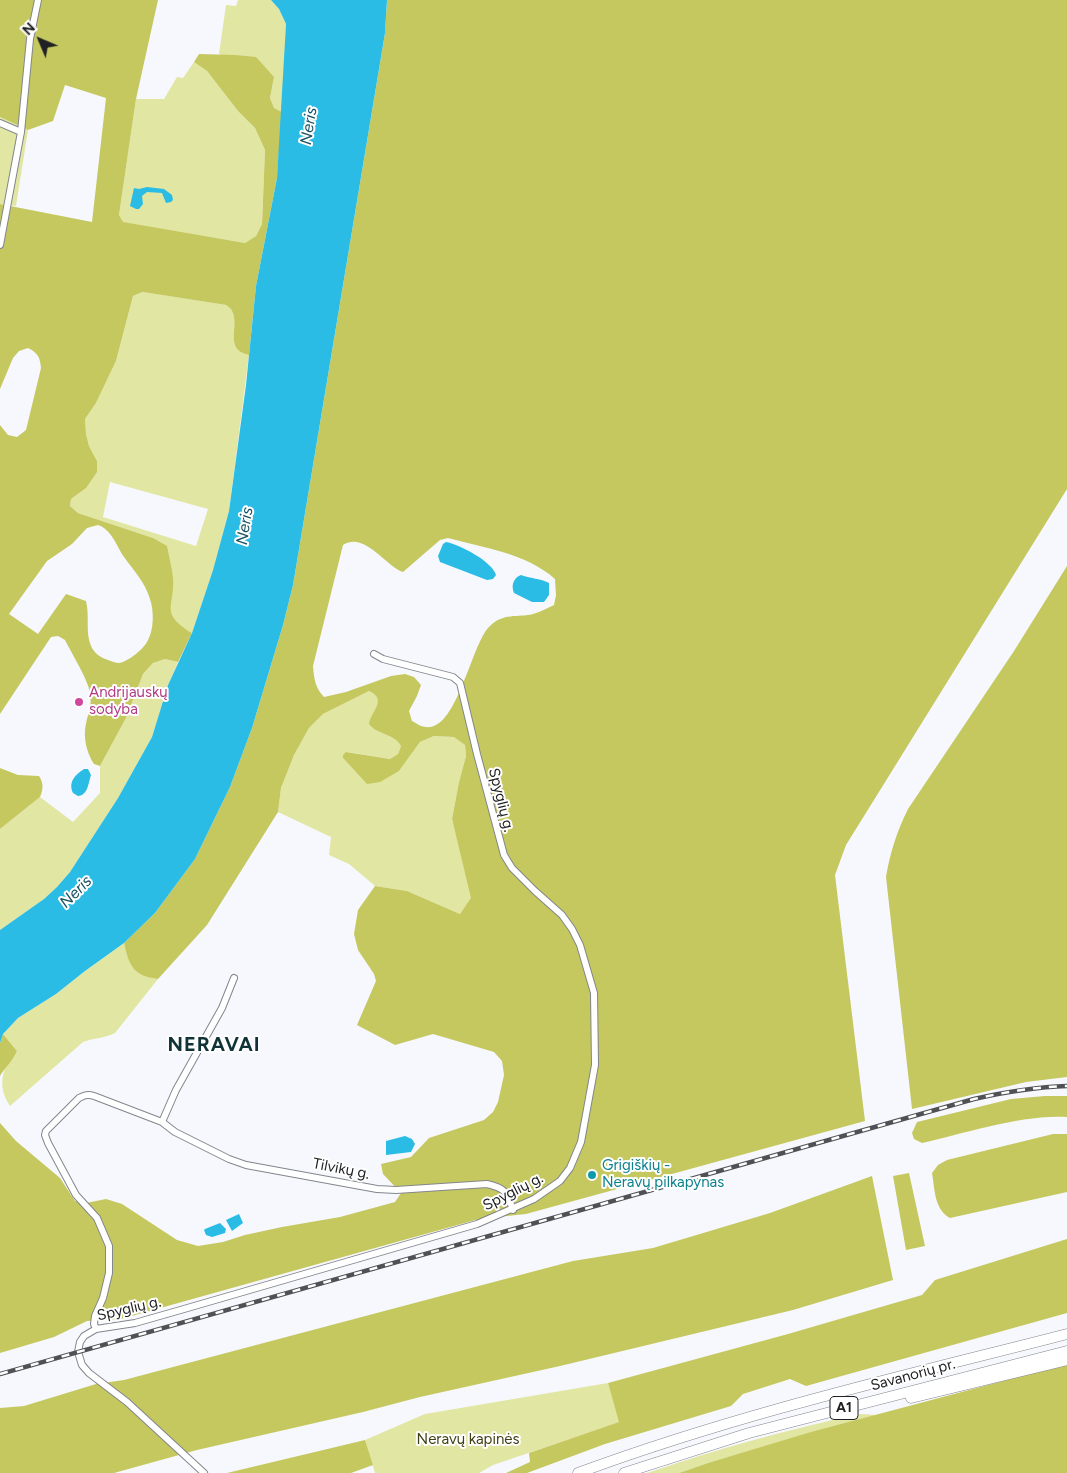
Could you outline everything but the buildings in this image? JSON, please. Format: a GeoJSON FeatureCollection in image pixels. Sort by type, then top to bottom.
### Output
{"type":"FeatureCollection","features":[{"type":"Feature","properties":{"kind":"highway","name":"Savanorių pr."},"geometry":{"type":"LineString","coordinates":[[578,1473],[707,1429],[806,1401],[1067,1334]]}},
{"type":"Feature","properties":{"kind":"highway","name":"Savanorių pr."},"geometry":{"type":"LineString","coordinates":[[624,1473],[749,1433],[1067,1351]]}},
{"type":"Feature","properties":{"kind":"highway"},"geometry":{"type":"LineString","coordinates":[[749,1433],[925,1395],[1067,1360]]}},
{"type":"Feature","properties":{"kind":"street"},"geometry":{"type":"LineString","coordinates":[[0,245],[21,132],[30,39],[38,0]]}},
{"type":"Feature","properties":{"kind":"street"},"geometry":{"type":"LineString","coordinates":[[0,123],[21,132]]}},
{"type":"Feature","properties":{"kind":"street","name":"Spyglių g."},"geometry":{"type":"LineString","coordinates":[[204,1473],[126,1402],[89,1373],[82,1365],[78,1352],[80,1342],[84,1336],[96,1330],[184,1309],[453,1232],[513,1210],[534,1200],[560,1181],[570,1168],[581,1142],[595,1065],[594,993],[580,945],[562,915],[512,868],[504,855],[460,683],[453,677],[383,659],[374,654]]}},
{"type":"Feature","properties":{"kind":"street"},"geometry":{"type":"LineString","coordinates":[[96,1330],[94,1324],[95,1316],[103,1298],[109,1273],[109,1246],[97,1218],[76,1195],[48,1143],[45,1135],[46,1131],[79,1098],[89,1094],[162,1122],[180,1083],[222,1008],[234,978]]}},
{"type":"Feature","properties":{"kind":"street","name":"Tilvikų g."},"geometry":{"type":"LineString","coordinates":[[162,1122],[175,1132],[229,1159],[251,1166],[377,1189],[396,1190],[487,1184],[499,1186],[505,1192],[513,1210]]}},
{"type":"Feature","properties":{"kind":"green space"},"geometry":{"type":"Polygon","coordinates":[[[238,0],[271,0],[279,9],[286,24],[282,112],[274,108],[270,98],[274,77],[219,54],[226,5],[236,6],[238,0]]]}},
{"type":"Feature","properties":{"kind":"green space"},"geometry":{"type":"Polygon","coordinates":[[[194,62],[207,71],[238,111],[255,128],[265,150],[262,224],[256,236],[245,243],[123,223],[119,215],[136,99],[164,99],[177,77],[183,78],[194,62]]]}},
{"type":"Feature","properties":{"kind":"green space"},"geometry":{"type":"Polygon","coordinates":[[[0,117],[28,130],[16,206],[0,204],[0,117]]]}},
{"type":"Feature","properties":{"kind":"green space"},"geometry":{"type":"Polygon","coordinates":[[[144,292],[226,305],[232,310],[234,317],[234,343],[236,348],[249,355],[229,511],[213,570],[192,633],[181,627],[173,618],[170,609],[173,579],[153,538],[78,513],[70,506],[71,499],[86,488],[97,461],[89,446],[85,419],[96,403],[116,361],[133,296],[144,292]],[[110,482],[103,517],[196,546],[208,509],[110,482]]]}},
{"type":"Feature","properties":{"kind":"green space"},"geometry":{"type":"Polygon","coordinates":[[[165,659],[178,662],[168,685],[152,737],[118,798],[70,872],[57,887],[44,899],[0,930],[0,829],[40,797],[73,822],[100,793],[100,766],[126,718],[143,674],[153,663],[165,659]]]}},
{"type":"Feature","properties":{"kind":"green space"},"geometry":{"type":"Polygon","coordinates":[[[369,691],[377,698],[390,735],[398,740],[401,746],[398,754],[390,759],[347,752],[343,758],[367,783],[399,771],[420,742],[434,736],[455,737],[465,745],[466,756],[452,819],[472,898],[460,914],[407,891],[375,886],[349,864],[329,855],[331,837],[278,812],[281,788],[294,755],[309,728],[323,714],[369,691]]]}},
{"type":"Feature","properties":{"kind":"green space"},"geometry":{"type":"Polygon","coordinates":[[[124,943],[128,957],[138,972],[158,979],[115,1033],[83,1042],[10,1106],[5,1097],[2,1083],[5,1068],[17,1051],[3,1034],[18,1018],[56,994],[124,943]]]}},
{"type":"Feature","properties":{"kind":"green space","name":"Neravų kapinės"},"geometry":{"type":"Polygon","coordinates":[[[608,1383],[620,1422],[493,1465],[479,1473],[375,1473],[365,1440],[425,1414],[608,1383]]]}},
{"type":"Feature","properties":{"kind":"green space"},"geometry":{"type":"Polygon","coordinates":[[[861,1414],[876,1415],[679,1473],[647,1473],[753,1440],[861,1414]]]}},
{"type":"Feature","properties":{"kind":"shaded area"},"geometry":{"type":"Polygon","coordinates":[[[0,0],[158,0],[136,99],[119,215],[123,222],[245,243],[256,236],[262,224],[265,150],[255,128],[238,111],[207,71],[194,62],[199,54],[256,57],[274,77],[270,98],[274,108],[282,112],[277,178],[256,286],[249,355],[241,352],[234,343],[234,317],[232,310],[226,305],[143,292],[133,296],[116,361],[96,403],[85,419],[89,446],[97,461],[97,472],[86,488],[71,499],[70,506],[78,513],[153,538],[167,546],[173,578],[172,614],[175,620],[192,633],[178,662],[165,659],[153,663],[143,674],[126,718],[100,766],[94,764],[85,739],[91,702],[90,692],[83,673],[65,640],[58,636],[51,637],[0,714],[0,425],[8,435],[17,437],[26,430],[41,368],[39,358],[34,352],[28,348],[19,351],[13,358],[0,389],[0,204],[92,222],[106,98],[65,85],[53,121],[28,130],[0,117],[0,0]],[[98,525],[87,528],[72,544],[47,561],[9,614],[38,634],[66,594],[86,601],[88,635],[92,649],[103,658],[119,663],[140,651],[146,643],[150,636],[153,620],[152,609],[148,593],[142,582],[113,538],[103,527],[98,525]]]}},
{"type":"Feature","properties":{"kind":"shaded area"},"geometry":{"type":"Polygon","coordinates":[[[387,0],[1067,0],[1067,489],[846,845],[835,875],[865,1121],[526,1214],[479,1219],[121,1319],[87,1321],[54,1337],[0,1353],[0,1123],[16,1141],[60,1178],[75,1201],[86,1203],[106,1199],[122,1204],[177,1240],[198,1246],[223,1242],[282,1227],[340,1217],[395,1202],[401,1193],[383,1174],[381,1164],[411,1157],[429,1138],[484,1120],[493,1112],[498,1102],[504,1075],[502,1061],[494,1052],[433,1034],[395,1045],[357,1025],[376,981],[374,974],[358,950],[354,934],[358,910],[375,886],[407,891],[460,914],[471,898],[452,819],[466,756],[465,745],[454,737],[434,736],[420,742],[399,771],[380,782],[367,784],[343,758],[343,755],[346,752],[390,759],[398,754],[401,746],[394,739],[372,728],[369,724],[378,702],[375,694],[369,691],[323,714],[309,728],[294,755],[281,788],[278,812],[207,925],[158,979],[143,975],[134,968],[130,963],[124,943],[155,913],[195,859],[230,787],[252,728],[283,625],[293,585],[385,33],[387,0]],[[448,538],[440,540],[403,572],[396,569],[367,546],[351,542],[343,545],[313,666],[317,686],[324,697],[346,692],[391,676],[405,674],[414,677],[421,685],[409,711],[412,721],[424,727],[437,725],[446,716],[455,702],[482,637],[489,627],[494,622],[505,617],[533,614],[554,605],[556,595],[555,579],[544,570],[504,552],[448,538]]]}},
{"type":"Feature","properties":{"kind":"shaded area"},"geometry":{"type":"Polygon","coordinates":[[[1067,566],[1067,1077],[1026,1082],[912,1109],[886,877],[892,851],[908,809],[1014,651],[1067,566]]]}},
{"type":"Feature","properties":{"kind":"shaded area"},"geometry":{"type":"Polygon","coordinates":[[[0,768],[18,775],[39,776],[42,781],[42,792],[40,797],[0,829],[0,768]]]}},
{"type":"Feature","properties":{"kind":"shaded area"},"geometry":{"type":"Polygon","coordinates":[[[3,1034],[17,1051],[0,1076],[0,1043],[3,1034]]]}},
{"type":"Feature","properties":{"kind":"shaded area"},"geometry":{"type":"Polygon","coordinates":[[[1067,1096],[1067,1117],[1032,1118],[1013,1121],[922,1143],[914,1139],[912,1133],[917,1122],[1011,1099],[1067,1096]]]}},
{"type":"Feature","properties":{"kind":"shaded area"},"geometry":{"type":"Polygon","coordinates":[[[1053,1134],[1067,1134],[1067,1192],[950,1218],[941,1210],[936,1198],[932,1173],[938,1165],[947,1160],[1053,1134]]]}},
{"type":"Feature","properties":{"kind":"shaded area"},"geometry":{"type":"Polygon","coordinates":[[[909,1173],[925,1246],[906,1250],[893,1176],[909,1173]]]}},
{"type":"Feature","properties":{"kind":"shaded area"},"geometry":{"type":"Polygon","coordinates":[[[872,1176],[893,1280],[793,1310],[197,1450],[114,1473],[0,1473],[0,1408],[24,1406],[96,1384],[124,1380],[573,1261],[653,1248],[770,1213],[872,1176]]]}},
{"type":"Feature","properties":{"kind":"shaded area"},"geometry":{"type":"Polygon","coordinates":[[[1067,1239],[1067,1313],[806,1386],[790,1379],[743,1394],[731,1406],[605,1444],[527,1473],[506,1473],[530,1462],[529,1453],[619,1422],[608,1383],[922,1295],[935,1280],[1067,1239]]]}},
{"type":"Feature","properties":{"kind":"shaded area"},"geometry":{"type":"Polygon","coordinates":[[[1067,1364],[1067,1473],[679,1473],[811,1432],[1067,1364]]]}},
{"type":"Feature","properties":{"kind":"shaded area"},"geometry":{"type":"Polygon","coordinates":[[[365,1440],[373,1465],[351,1473],[227,1473],[365,1440]]]}},
{"type":"Feature","properties":{"kind":"water","name":"Neris"},"geometry":{"type":"Polygon","coordinates":[[[271,0],[387,0],[385,33],[293,585],[283,625],[252,728],[230,787],[195,859],[155,913],[124,943],[56,994],[18,1018],[3,1034],[0,1043],[0,930],[44,899],[70,872],[118,798],[152,737],[168,685],[192,633],[213,570],[229,511],[246,385],[256,286],[277,178],[286,24],[279,9],[271,0]]]}},
{"type":"Feature","properties":{"kind":"water"},"geometry":{"type":"Polygon","coordinates":[[[134,188],[164,189],[172,195],[173,200],[166,203],[162,193],[147,192],[142,196],[143,204],[139,209],[130,206],[134,188]]]}},
{"type":"Feature","properties":{"kind":"water"},"geometry":{"type":"Polygon","coordinates":[[[446,542],[475,554],[494,570],[496,575],[493,579],[487,580],[440,562],[438,556],[443,544],[446,542]]]}},
{"type":"Feature","properties":{"kind":"water"},"geometry":{"type":"Polygon","coordinates":[[[521,575],[549,583],[549,595],[544,602],[532,602],[514,593],[513,582],[521,575]]]}},
{"type":"Feature","properties":{"kind":"water"},"geometry":{"type":"Polygon","coordinates":[[[84,769],[88,769],[91,775],[86,791],[78,796],[73,793],[71,785],[75,776],[84,769]]]}},
{"type":"Feature","properties":{"kind":"water"},"geometry":{"type":"Polygon","coordinates":[[[405,1136],[412,1139],[415,1144],[411,1152],[386,1155],[386,1141],[405,1136]]]}},
{"type":"Feature","properties":{"kind":"water"},"geometry":{"type":"Polygon","coordinates":[[[239,1214],[243,1223],[232,1231],[226,1220],[239,1214]]]}},
{"type":"Feature","properties":{"kind":"water"},"geometry":{"type":"Polygon","coordinates":[[[220,1223],[226,1229],[225,1233],[212,1237],[206,1235],[205,1229],[220,1223]]]}},
{"type":"Feature","properties":{"kind":"railway"},"geometry":{"type":"LineString","coordinates":[[0,1374],[974,1099],[1020,1090],[1067,1086]]}},
{"type":"Feature","properties":{"kind":"place","name":"Andrijauskų sodyba"},"geometry":{"type":"Point","coordinates":[79,702]}},
{"type":"Feature","properties":{"kind":"place","name":"Grigiškių - Neravų pilkapynas"},"geometry":{"type":"Point","coordinates":[592,1175]}},
{"type":"Feature","properties":{"kind":"district","name":"NERAVAI"},"geometry":{"type":"Point","coordinates":[214,1045]}}]}
